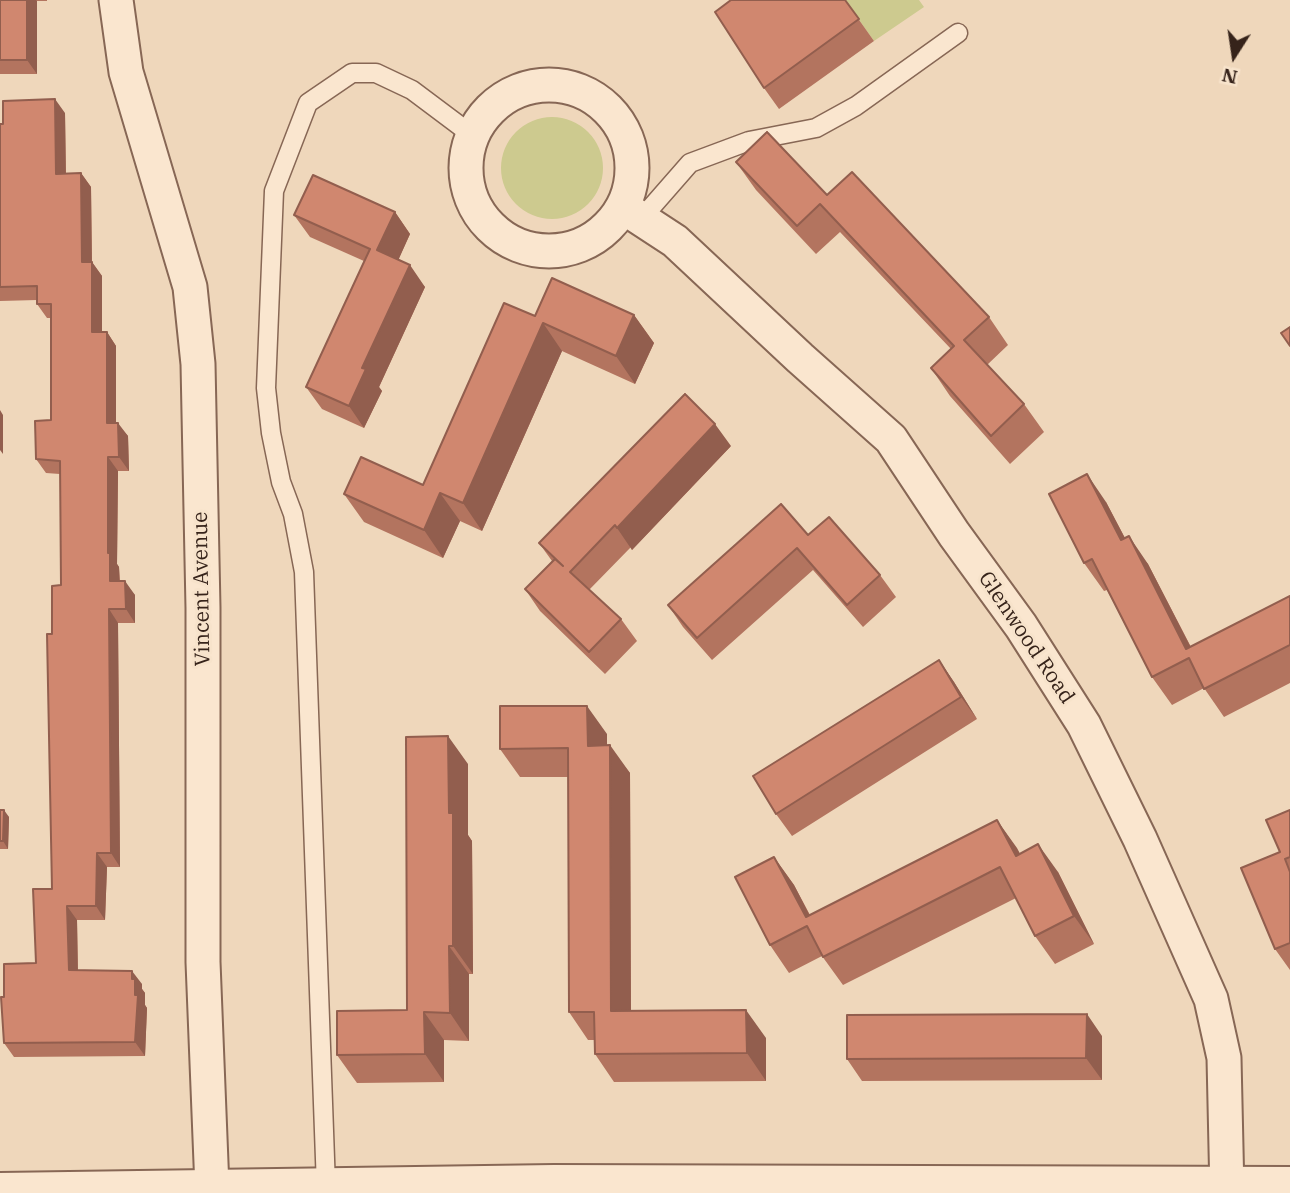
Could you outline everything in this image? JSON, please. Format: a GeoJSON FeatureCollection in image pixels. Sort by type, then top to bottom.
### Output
{"type":"FeatureCollection","features":[{"type":"Feature","properties":{"kind":"street","name":"Vincent Avenue"},"geometry":{"type":"LineString","coordinates":[[116,0],[126,72],[190,287],[198,364],[203,608],[203,962],[212,1188]]}},
{"type":"Feature","properties":{"kind":"street"},"geometry":{"type":"LineString","coordinates":[[560,85],[585,93],[608,108],[624,130],[632,155],[632,213],[582,245],[554,251],[526,248],[500,236],[481,216],[468,190],[466,162],[472,135],[487,112],[508,96],[533,86],[560,85]]}},
{"type":"Feature","properties":{"kind":"street","name":"Glenwood Road"},"geometry":{"type":"LineString","coordinates":[[632,213],[675,241],[891,439],[954,534],[1021,626],[1084,725],[1140,839],[1212,999],[1224,1058],[1227,1190]]}},
{"type":"Feature","properties":{"kind":"street"},"geometry":{"type":"LineString","coordinates":[[0,1192],[326,1187],[1227,1190],[1290,1186]]}},
{"type":"Feature","properties":{"kind":"lane"},"geometry":{"type":"LineString","coordinates":[[632,213],[690,163],[749,141],[816,128],[856,106],[958,33]]}},
{"type":"Feature","properties":{"kind":"lane"},"geometry":{"type":"LineString","coordinates":[[326,1187],[304,572],[293,514],[281,482],[271,433],[266,388],[274,191],[308,103],[352,73],[376,73],[412,90],[472,135]]}},
{"type":"Feature","properties":{"kind":"shaded area"},"geometry":{"type":"Polygon","coordinates":[[[845,0],[919,0],[924,7],[874,41],[845,0]]]}},
{"type":"Feature","properties":{"kind":"shaded area"},"geometry":{"type":"Polygon","coordinates":[[[552,117],[581,125],[595,139],[603,168],[595,197],[581,211],[552,219],[523,211],[509,197],[501,168],[509,139],[523,125],[552,117]]]}},
{"type":"Feature","properties":{"kind":"building"},"geometry":{"type":"Polygon","coordinates":[[[0,0],[27,0],[27,60],[0,60],[0,0]]]}},
{"type":"Feature","properties":{"kind":"building"},"geometry":{"type":"Polygon","coordinates":[[[731,0],[845,0],[859,19],[764,88],[715,12],[731,0]]]}},
{"type":"Feature","properties":{"kind":"building"},"geometry":{"type":"Polygon","coordinates":[[[55,99],[56,174],[81,173],[82,262],[92,262],[92,332],[107,332],[107,423],[118,423],[119,457],[108,457],[108,553],[110,581],[125,581],[126,609],[109,609],[111,853],[97,853],[96,906],[67,906],[69,970],[132,971],[135,995],[138,995],[135,1042],[4,1043],[1,997],[4,997],[4,964],[36,963],[33,889],[52,889],[47,634],[52,634],[52,586],[61,585],[60,461],[36,459],[35,421],[51,420],[51,304],[37,304],[37,286],[0,287],[0,124],[3,124],[3,101],[55,99]]]}},
{"type":"Feature","properties":{"kind":"building"},"geometry":{"type":"Polygon","coordinates":[[[767,132],[827,195],[852,172],[989,317],[964,340],[1024,404],[991,436],[931,368],[954,346],[820,204],[797,226],[736,162],[767,132]]]}},
{"type":"Feature","properties":{"kind":"building"},"geometry":{"type":"Polygon","coordinates":[[[313,175],[395,212],[377,250],[410,265],[362,368],[366,369],[349,406],[306,387],[370,249],[294,215],[313,175]]]}},
{"type":"Feature","properties":{"kind":"building"},"geometry":{"type":"Polygon","coordinates":[[[552,278],[634,315],[616,356],[543,323],[463,503],[440,493],[424,530],[344,494],[361,457],[423,485],[504,303],[535,316],[552,278]]]}},
{"type":"Feature","properties":{"kind":"building"},"geometry":{"type":"Polygon","coordinates":[[[1290,327],[1290,346],[1281,333],[1290,327]]]}},
{"type":"Feature","properties":{"kind":"building"},"geometry":{"type":"Polygon","coordinates":[[[685,394],[715,424],[617,528],[615,525],[570,572],[621,619],[589,652],[525,589],[555,559],[563,566],[539,543],[685,394]]]}},
{"type":"Feature","properties":{"kind":"building"},"geometry":{"type":"Polygon","coordinates":[[[1087,474],[1121,540],[1129,536],[1186,649],[1290,596],[1290,645],[1204,689],[1189,658],[1152,677],[1092,559],[1084,563],[1049,494],[1087,474]]]}},
{"type":"Feature","properties":{"kind":"building"},"geometry":{"type":"Polygon","coordinates":[[[781,504],[808,535],[829,517],[880,575],[847,605],[797,548],[697,638],[668,605],[781,504]]]}},
{"type":"Feature","properties":{"kind":"building"},"geometry":{"type":"Polygon","coordinates":[[[939,660],[961,697],[776,814],[753,776],[939,660]]]}},
{"type":"Feature","properties":{"kind":"building"},"geometry":{"type":"Polygon","coordinates":[[[500,706],[587,706],[588,746],[610,745],[611,1011],[746,1010],[747,1053],[595,1054],[594,1012],[569,1012],[568,748],[500,749],[500,706]]]}},
{"type":"Feature","properties":{"kind":"building"},"geometry":{"type":"Polygon","coordinates":[[[448,736],[449,813],[453,813],[450,1013],[424,1012],[425,1054],[337,1055],[337,1011],[407,1010],[406,737],[448,736]]]}},
{"type":"Feature","properties":{"kind":"building"},"geometry":{"type":"Polygon","coordinates":[[[0,810],[4,810],[3,841],[0,841],[0,810]]]}},
{"type":"Feature","properties":{"kind":"building"},"geometry":{"type":"Polygon","coordinates":[[[1290,810],[1290,857],[1285,859],[1290,872],[1290,943],[1275,949],[1241,868],[1280,852],[1266,820],[1290,810]]]}},
{"type":"Feature","properties":{"kind":"building"},"geometry":{"type":"Polygon","coordinates":[[[997,820],[1016,856],[1038,844],[1074,916],[1035,936],[1000,867],[823,957],[807,926],[770,945],[735,877],[774,857],[806,917],[997,820]]]}},
{"type":"Feature","properties":{"kind":"building"},"geometry":{"type":"Polygon","coordinates":[[[1087,1014],[1086,1058],[847,1059],[847,1015],[1087,1014]]]}}]}
